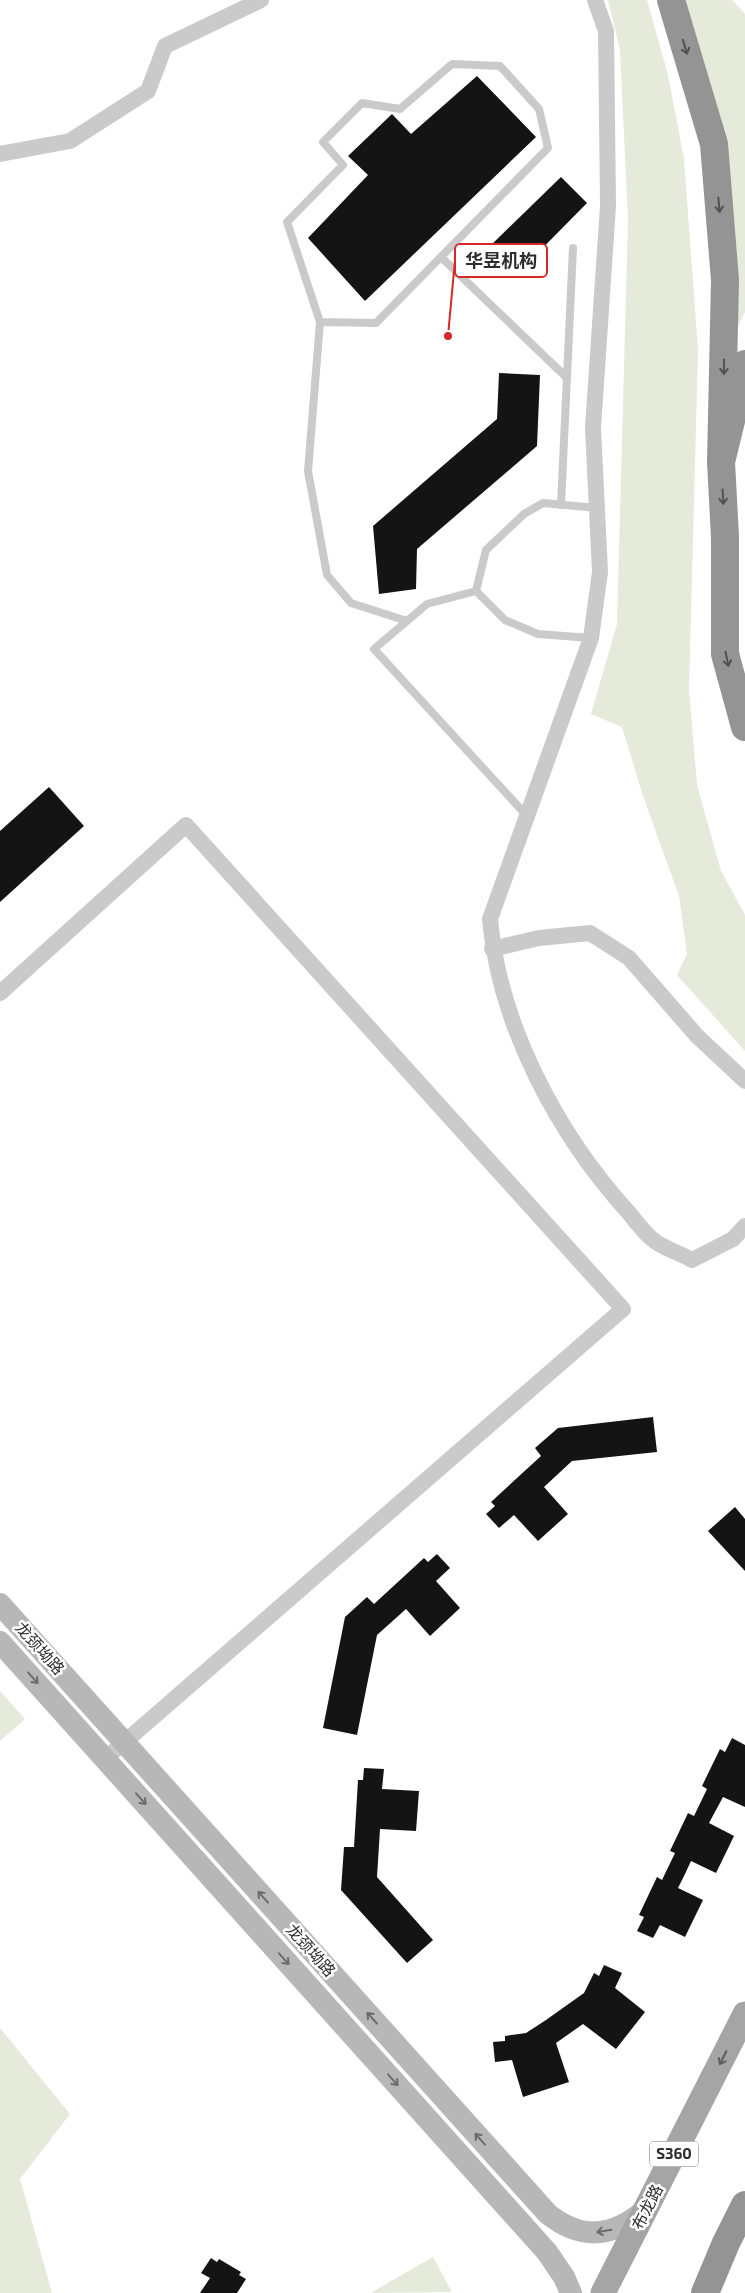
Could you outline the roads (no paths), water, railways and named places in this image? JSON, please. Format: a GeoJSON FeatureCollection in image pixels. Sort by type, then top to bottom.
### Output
{"type":"FeatureCollection","features":[{"type":"Feature","properties":{"kind":"highway"},"geometry":{"type":"LineString","coordinates":[[671,0],[714,144],[725,280],[721,462],[725,537],[725,654],[745,727]]}},
{"type":"Feature","properties":{"kind":"highway"},"geometry":{"type":"LineString","coordinates":[[721,462],[745,364]]}},
{"type":"Feature","properties":{"kind":"highway"},"geometry":{"type":"LineString","coordinates":[[705,2293],[745,2190]]}},
{"type":"Feature","properties":{"kind":"highway"},"geometry":{"type":"LineString","coordinates":[[726,2242],[745,2205]]}},
{"type":"Feature","properties":{"kind":"main road","name":"龙颈坳路"},"geometry":{"type":"LineString","coordinates":[[0,1604],[548,2214],[560,2224],[590,2233],[607,2232],[620,2228],[634,2220],[646,2209]]}},
{"type":"Feature","properties":{"kind":"main road","name":"龙颈坳路"},"geometry":{"type":"LineString","coordinates":[[0,1642],[506,2206],[556,2264],[571,2293]]}},
{"type":"Feature","properties":{"kind":"main road","name":"布龙路"},"geometry":{"type":"LineString","coordinates":[[603,2293],[613,2281],[646,2209],[744,2016]]}},
{"type":"Feature","properties":{"kind":"main road"},"geometry":{"type":"LineString","coordinates":[[506,2206],[525,2189]]}},
{"type":"Feature","properties":{"kind":"street"},"geometry":{"type":"LineString","coordinates":[[0,154],[70,141],[148,91],[165,46],[261,0]]}},
{"type":"Feature","properties":{"kind":"street"},"geometry":{"type":"LineString","coordinates":[[595,0],[606,31],[608,206],[593,428],[600,572],[591,638],[490,919],[492,949],[511,1014],[536,1076],[564,1127],[608,1190],[653,1240],[692,1260],[733,1239],[745,1226]]}},
{"type":"Feature","properties":{"kind":"street"},"geometry":{"type":"LineString","coordinates":[[0,993],[186,825],[623,1310],[105,1759]]}},
{"type":"Feature","properties":{"kind":"street"},"geometry":{"type":"LineString","coordinates":[[492,949],[539,938],[590,933],[629,958],[697,1036],[745,1081]]}},
{"type":"Feature","properties":{"kind":"lane"},"geometry":{"type":"LineString","coordinates":[[320,322],[376,323],[548,148],[538,109],[500,66],[452,64],[400,109],[362,103],[323,142],[343,165],[286,222],[320,322],[308,471],[327,575],[351,603],[407,621]]}},
{"type":"Feature","properties":{"kind":"lane"},"geometry":{"type":"LineString","coordinates":[[561,505],[573,248]]}},
{"type":"Feature","properties":{"kind":"lane"},"geometry":{"type":"LineString","coordinates":[[441,257],[567,378]]}},
{"type":"Feature","properties":{"kind":"lane"},"geometry":{"type":"LineString","coordinates":[[476,591],[486,550],[524,514],[543,503],[597,508]]}},
{"type":"Feature","properties":{"kind":"lane"},"geometry":{"type":"LineString","coordinates":[[476,591],[427,604],[374,649],[527,816]]}},
{"type":"Feature","properties":{"kind":"lane"},"geometry":{"type":"LineString","coordinates":[[476,591],[505,620],[538,634],[591,638]]}},
{"type":"Feature","properties":{"kind":"place","name":"华昱机构"},"geometry":{"type":"Point","coordinates":[448,336]}}]}
